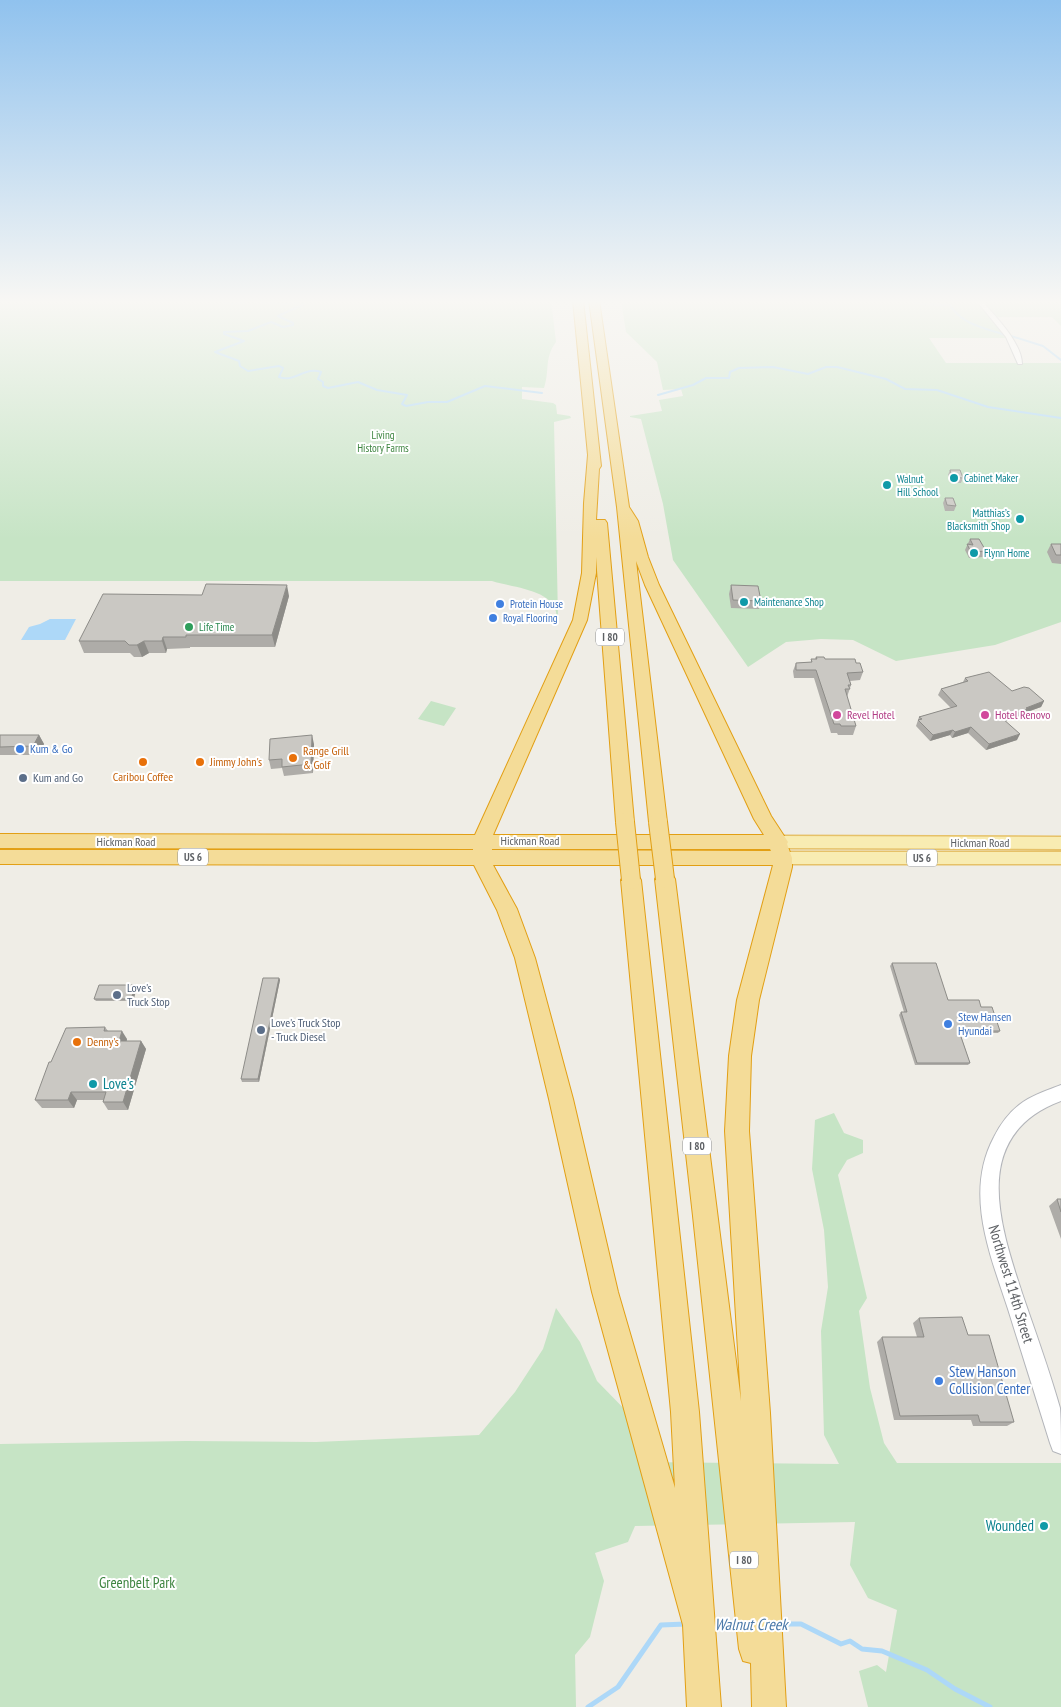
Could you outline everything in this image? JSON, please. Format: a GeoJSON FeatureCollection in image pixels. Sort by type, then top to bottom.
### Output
{"type":"FeatureCollection","features":[{"type":"Feature","properties":{"kind":"highway","name":"I 80"},"geometry":{"type":"LineString","coordinates":[[586,380],[631,880],[685,1412],[704,1707]]}},
{"type":"Feature","properties":{"kind":"highway","name":"I 80"},"geometry":{"type":"LineString","coordinates":[[605,380],[624,507],[664,880],[706,1216],[741,1412],[762,1707]]}},
{"type":"Feature","properties":{"kind":"highway"},"geometry":{"type":"LineString","coordinates":[[594,453],[590,503],[589,573],[580,620],[482,849],[484,868],[507,909],[530,976],[561,1099],[605,1292],[637,1412],[699,1626]]}},
{"type":"Feature","properties":{"kind":"highway"},"geometry":{"type":"LineString","coordinates":[[624,507],[632,521],[641,557],[652,585],[763,819],[781,850],[783,866],[753,974],[740,1056],[737,1131],[741,1412],[768,1707]]}},
{"type":"Feature","properties":{"kind":"highway","name":"Hickman Road"},"geometry":{"type":"LineString","coordinates":[[0,841],[482,849],[781,850]]}},
{"type":"Feature","properties":{"kind":"highway","name":"Hickman Road"},"geometry":{"type":"LineString","coordinates":[[0,857],[482,849]]}},
{"type":"Feature","properties":{"kind":"main road","name":"Hickman Road"},"geometry":{"type":"LineString","coordinates":[[781,850],[1061,843]]}},
{"type":"Feature","properties":{"kind":"main road","name":"Hickman Road"},"geometry":{"type":"LineString","coordinates":[[781,850],[1061,858]]}},
{"type":"Feature","properties":{"kind":"street","name":"Northwest 114th Street"},"geometry":{"type":"LineString","coordinates":[[1061,1093],[1036,1102],[1007,1129],[992,1163],[989,1201],[992,1223],[1000,1254],[1061,1443]]}},
{"type":"Feature","properties":{"kind":"green space","name":"Living History Farms"},"geometry":{"type":"Polygon","coordinates":[[[0,380],[546,380],[544,388],[522,387],[522,399],[553,403],[556,405],[557,414],[570,416],[571,418],[554,422],[558,618],[556,621],[556,611],[544,597],[534,592],[492,581],[0,581],[0,380]]]}},
{"type":"Feature","properties":{"kind":"green space"},"geometry":{"type":"Polygon","coordinates":[[[661,380],[1061,380],[1061,622],[995,645],[896,661],[853,640],[821,639],[786,642],[748,667],[673,560],[663,504],[641,419],[630,417],[662,411],[659,400],[683,396],[681,389],[663,390],[661,380]]]}},
{"type":"Feature","properties":{"kind":"green space"},"geometry":{"type":"Polygon","coordinates":[[[431,701],[456,708],[444,726],[418,719],[431,701]]]}},
{"type":"Feature","properties":{"kind":"green space","name":"Greenbelt Park"},"geometry":{"type":"Polygon","coordinates":[[[834,1113],[844,1133],[863,1140],[863,1153],[847,1160],[838,1175],[867,1298],[859,1311],[870,1388],[884,1443],[897,1463],[1061,1463],[1061,1707],[868,1707],[859,1671],[877,1665],[886,1672],[897,1610],[868,1598],[850,1565],[855,1522],[635,1526],[628,1542],[595,1553],[604,1581],[590,1637],[575,1655],[576,1707],[0,1707],[0,1444],[186,1441],[316,1442],[479,1435],[515,1392],[543,1349],[556,1308],[580,1342],[597,1381],[639,1424],[640,1462],[839,1464],[824,1435],[821,1331],[828,1287],[824,1230],[812,1169],[815,1120],[834,1113]]]}},
{"type":"Feature","properties":{"kind":"water"},"geometry":{"type":"Polygon","coordinates":[[[50,619],[76,619],[65,640],[21,640],[29,627],[50,619]]]}},
{"type":"Feature","properties":{"kind":"building"},"geometry":{"type":"Polygon","coordinates":[[[950,470],[960,470],[963,478],[952,477],[950,470]]]}},
{"type":"Feature","properties":{"kind":"building"},"geometry":{"type":"Polygon","coordinates":[[[945,498],[953,498],[956,506],[947,505],[945,498]]]}},
{"type":"Feature","properties":{"kind":"building"},"geometry":{"type":"Polygon","coordinates":[[[970,539],[979,539],[986,551],[971,552],[967,544],[973,545],[970,539]]]}},
{"type":"Feature","properties":{"kind":"building"},"geometry":{"type":"Polygon","coordinates":[[[1051,544],[1061,544],[1061,555],[1056,555],[1051,544]]]}},
{"type":"Feature","properties":{"kind":"building","name":"Life Time"},"geometry":{"type":"Polygon","coordinates":[[[206,584],[287,585],[272,635],[186,635],[186,637],[163,637],[162,641],[144,641],[137,645],[129,645],[125,641],[79,641],[103,594],[202,595],[206,584]]]}},
{"type":"Feature","properties":{"kind":"building"},"geometry":{"type":"Polygon","coordinates":[[[731,585],[758,586],[761,601],[733,600],[731,585]]]}},
{"type":"Feature","properties":{"kind":"building","name":"Revel Hotel"},"geometry":{"type":"Polygon","coordinates":[[[816,657],[824,657],[825,659],[855,659],[856,663],[860,663],[863,672],[847,673],[851,685],[848,685],[850,689],[845,689],[856,726],[834,724],[816,670],[796,670],[796,663],[812,662],[811,659],[817,659],[816,657]]]}},
{"type":"Feature","properties":{"kind":"building","name":"Hotel Renovo"},"geometry":{"type":"Polygon","coordinates":[[[989,672],[1012,691],[1024,687],[1029,688],[1044,701],[1002,718],[1020,734],[989,744],[971,727],[955,732],[953,730],[933,735],[918,720],[922,719],[919,717],[957,706],[941,689],[968,681],[965,678],[989,672]]]}},
{"type":"Feature","properties":{"kind":"building"},"geometry":{"type":"Polygon","coordinates":[[[0,735],[39,735],[33,746],[0,747],[0,735]]]}},
{"type":"Feature","properties":{"kind":"building","name":"Range Grill & Golf"},"geometry":{"type":"Polygon","coordinates":[[[312,735],[311,764],[282,767],[282,759],[269,760],[270,739],[312,735]]]}},
{"type":"Feature","properties":{"kind":"building","name":"Stew Hansen Hyundai"},"geometry":{"type":"Polygon","coordinates":[[[892,963],[936,963],[948,1000],[979,1000],[981,1007],[992,1007],[1000,1031],[959,1031],[970,1063],[917,1063],[901,1012],[907,1012],[892,963]]]}},
{"type":"Feature","properties":{"kind":"building","name":"Love's Truck Stop - Truck Diesel"},"geometry":{"type":"Polygon","coordinates":[[[263,978],[279,978],[258,1079],[241,1079],[263,978]]]}},
{"type":"Feature","properties":{"kind":"building","name":"Love's Truck Stop"},"geometry":{"type":"Polygon","coordinates":[[[99,985],[136,985],[131,999],[94,999],[99,985]]]}},
{"type":"Feature","properties":{"kind":"building","name":"Love's"},"geometry":{"type":"Polygon","coordinates":[[[105,1027],[104,1031],[122,1031],[119,1041],[141,1041],[123,1102],[103,1102],[106,1092],[71,1092],[68,1100],[35,1100],[49,1062],[51,1062],[66,1028],[105,1027]]]}},
{"type":"Feature","properties":{"kind":"building"},"geometry":{"type":"Polygon","coordinates":[[[1057,1199],[1061,1199],[1061,1212],[1057,1199]]]}},
{"type":"Feature","properties":{"kind":"building","name":"Stew Hanson Collision Center"},"geometry":{"type":"Polygon","coordinates":[[[962,1317],[968,1335],[989,1335],[1014,1422],[980,1422],[978,1415],[900,1416],[882,1337],[924,1337],[919,1318],[962,1317]]]}},
{"type":"Feature","properties":{"kind":"waterway"},"geometry":{"type":"LineString","coordinates":[[319,380],[323,382],[323,386],[328,388],[358,382],[377,390],[407,395],[402,404],[406,406],[428,402],[447,402],[485,386],[542,393]]}},
{"type":"Feature","properties":{"kind":"waterway"},"geometry":{"type":"LineString","coordinates":[[658,395],[693,385],[703,380]]}},
{"type":"Feature","properties":{"kind":"waterway"},"geometry":{"type":"LineString","coordinates":[[887,380],[905,389],[937,390],[988,407],[1061,418]]}},
{"type":"Feature","properties":{"kind":"waterway","name":"Walnut Creek"},"geometry":{"type":"LineString","coordinates":[[588,1707],[618,1687],[661,1625],[686,1624]]}},
{"type":"Feature","properties":{"kind":"waterway","name":"Walnut Creek"},"geometry":{"type":"LineString","coordinates":[[712,1624],[738,1624]]}},
{"type":"Feature","properties":{"kind":"waterway","name":"Walnut Creek"},"geometry":{"type":"LineString","coordinates":[[777,1624],[801,1624],[841,1644],[850,1641],[862,1649],[882,1651],[927,1670],[955,1689],[990,1707]]}},
{"type":"Feature","properties":{"kind":"place","name":"Cabinet Maker"},"geometry":{"type":"Point","coordinates":[954,478]}},
{"type":"Feature","properties":{"kind":"place","name":"Walnut Hill School"},"geometry":{"type":"Point","coordinates":[887,485]}},
{"type":"Feature","properties":{"kind":"place","name":"Matthias’s Blacksmith Shop"},"geometry":{"type":"Point","coordinates":[1020,519]}},
{"type":"Feature","properties":{"kind":"place","name":"Flynn Home"},"geometry":{"type":"Point","coordinates":[974,553]}},
{"type":"Feature","properties":{"kind":"place","name":"Maintenance Shop"},"geometry":{"type":"Point","coordinates":[744,602]}},
{"type":"Feature","properties":{"kind":"place","name":"Protein House"},"geometry":{"type":"Point","coordinates":[500,604]}},
{"type":"Feature","properties":{"kind":"place","name":"Royal Flooring"},"geometry":{"type":"Point","coordinates":[493,618]}},
{"type":"Feature","properties":{"kind":"place","name":"Life Time"},"geometry":{"type":"Point","coordinates":[189,627]}},
{"type":"Feature","properties":{"kind":"place","name":"Revel Hotel"},"geometry":{"type":"Point","coordinates":[837,715]}},
{"type":"Feature","properties":{"kind":"place","name":"Hotel Renovo"},"geometry":{"type":"Point","coordinates":[985,715]}},
{"type":"Feature","properties":{"kind":"place","name":"Kum & Go"},"geometry":{"type":"Point","coordinates":[20,749]}},
{"type":"Feature","properties":{"kind":"place","name":"Range Grill & Golf"},"geometry":{"type":"Point","coordinates":[293,758]}},
{"type":"Feature","properties":{"kind":"place","name":"Caribou Coffee"},"geometry":{"type":"Point","coordinates":[143,762]}},
{"type":"Feature","properties":{"kind":"place","name":"Jimmy John's"},"geometry":{"type":"Point","coordinates":[200,762]}},
{"type":"Feature","properties":{"kind":"place","name":"Kum and Go"},"geometry":{"type":"Point","coordinates":[23,778]}},
{"type":"Feature","properties":{"kind":"place","name":"Love's Truck Stop"},"geometry":{"type":"Point","coordinates":[117,995]}},
{"type":"Feature","properties":{"kind":"place","name":"Stew Hansen Hyundai"},"geometry":{"type":"Point","coordinates":[948,1024]}},
{"type":"Feature","properties":{"kind":"place","name":"Love's Truck Stop - Truck Diesel"},"geometry":{"type":"Point","coordinates":[261,1030]}},
{"type":"Feature","properties":{"kind":"place","name":"Denny's"},"geometry":{"type":"Point","coordinates":[77,1042]}},
{"type":"Feature","properties":{"kind":"place","name":"Love's"},"geometry":{"type":"Point","coordinates":[93,1084]}},
{"type":"Feature","properties":{"kind":"place","name":"Stew Hanson Collision Center"},"geometry":{"type":"Point","coordinates":[939,1381]}},
{"type":"Feature","properties":{"kind":"place","name":"Wounded"},"geometry":{"type":"Point","coordinates":[1044,1526]}}]}
